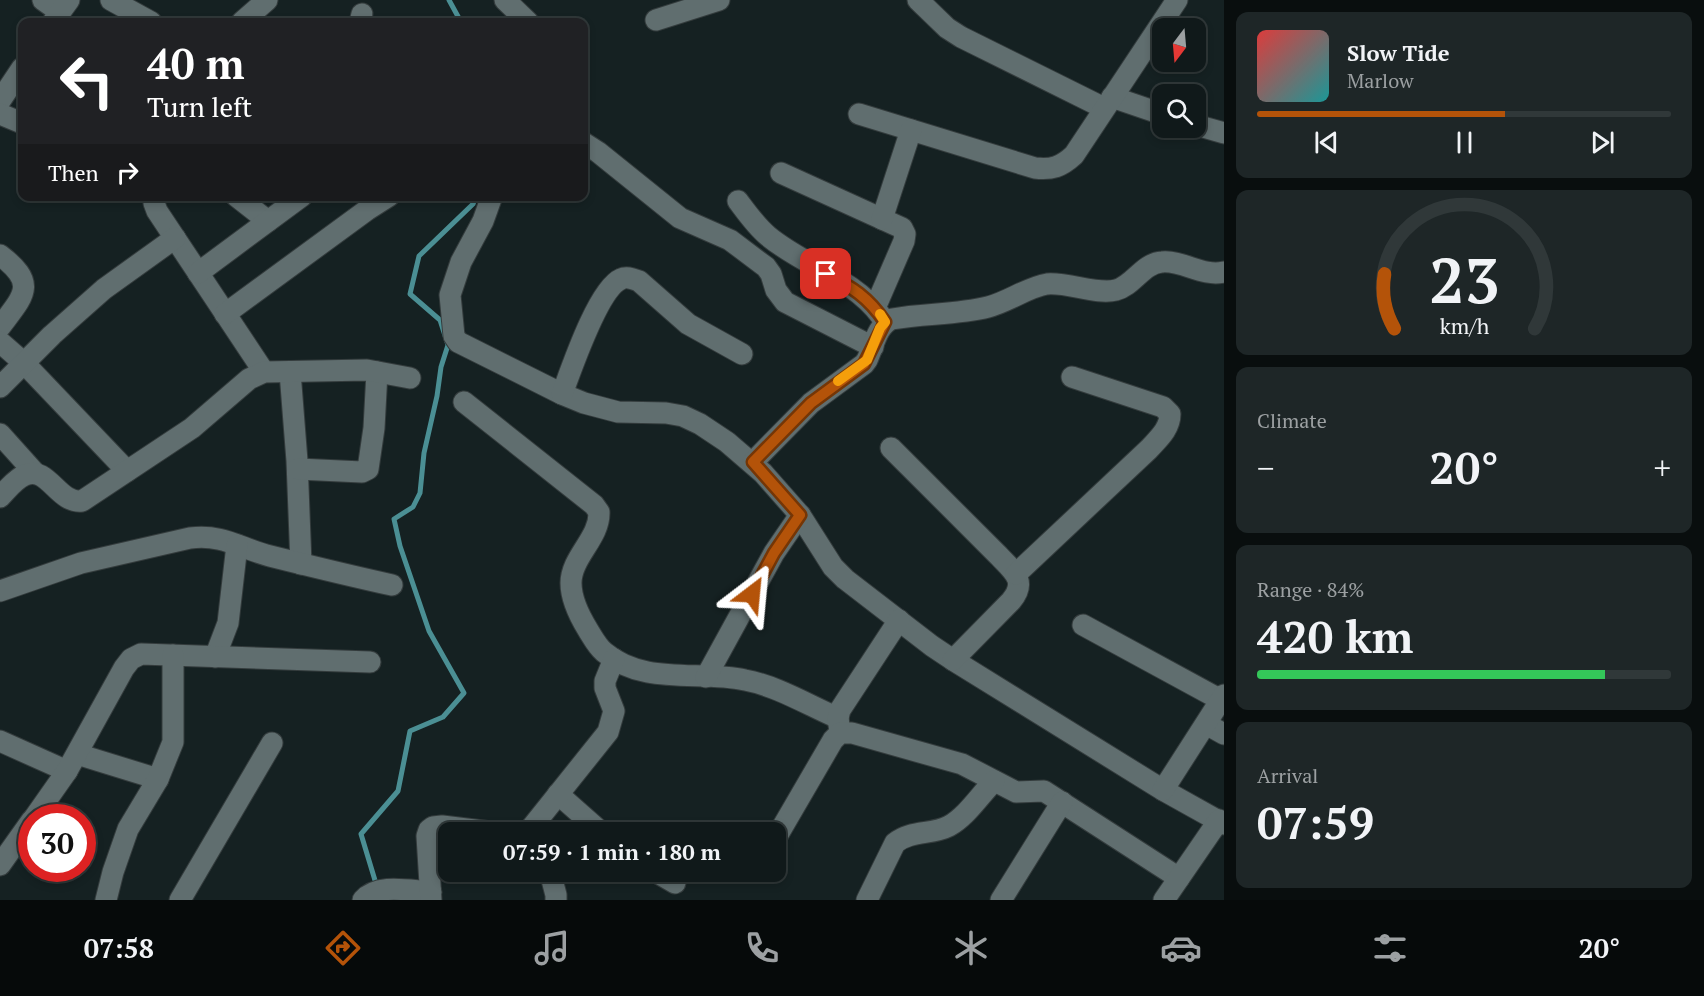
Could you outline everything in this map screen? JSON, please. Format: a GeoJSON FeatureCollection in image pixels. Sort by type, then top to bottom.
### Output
{"type":"FeatureCollection","features":[{"type":"Feature","properties":{"kind":"street"},"geometry":{"type":"LineString","coordinates":[[111,0],[144,18]]}},
{"type":"Feature","properties":{"kind":"street"},"geometry":{"type":"LineString","coordinates":[[247,18],[267,0]]}},
{"type":"Feature","properties":{"kind":"street"},"geometry":{"type":"LineString","coordinates":[[505,0],[524,18]]}},
{"type":"Feature","properties":{"kind":"street"},"geometry":{"type":"LineString","coordinates":[[656,20],[720,0]]}},
{"type":"Feature","properties":{"kind":"street"},"geometry":{"type":"LineString","coordinates":[[918,0],[947,28],[961,37],[1108,103],[1152,112]]}},
{"type":"Feature","properties":{"kind":"street"},"geometry":{"type":"LineString","coordinates":[[859,114],[1048,170],[1065,163],[1074,155],[1177,0]]}},
{"type":"Feature","properties":{"kind":"street"},"geometry":{"type":"LineString","coordinates":[[0,101],[12,73]]}},
{"type":"Feature","properties":{"kind":"street"},"geometry":{"type":"LineString","coordinates":[[0,114],[18,121]]}},
{"type":"Feature","properties":{"kind":"street"},"geometry":{"type":"LineString","coordinates":[[1206,128],[1224,134]]}},
{"type":"Feature","properties":{"kind":"street"},"geometry":{"type":"LineString","coordinates":[[882,219],[911,130]]}},
{"type":"Feature","properties":{"kind":"street"},"geometry":{"type":"LineString","coordinates":[[588,146],[680,218],[730,240],[766,267],[776,290],[785,302],[873,347]]}},
{"type":"Feature","properties":{"kind":"street"},"geometry":{"type":"LineString","coordinates":[[753,462],[811,403],[864,364],[873,347],[880,315],[905,234],[902,228],[781,173]]}},
{"type":"Feature","properties":{"kind":"street"},"geometry":{"type":"LineString","coordinates":[[155,201],[157,211],[264,372]]}},
{"type":"Feature","properties":{"kind":"street"},"geometry":{"type":"LineString","coordinates":[[242,201],[268,221]]}},
{"type":"Feature","properties":{"kind":"street"},"geometry":{"type":"LineString","coordinates":[[198,273],[295,201]]}},
{"type":"Feature","properties":{"kind":"street"},"geometry":{"type":"LineString","coordinates":[[225,314],[381,201]]}},
{"type":"Feature","properties":{"kind":"street"},"geometry":{"type":"LineString","coordinates":[[490,201],[483,221],[461,262],[450,295],[454,336],[458,342],[562,394],[618,412],[666,413],[683,416],[700,424],[753,462],[800,515],[833,567],[845,579],[954,660],[1163,790],[1221,822],[1164,900]]}},
{"type":"Feature","properties":{"kind":"street"},"geometry":{"type":"LineString","coordinates":[[738,201],[755,224],[769,237],[826,274],[854,288],[880,315],[901,317],[947,314],[988,307],[1011,300],[1041,285],[1056,283],[1116,290],[1161,261],[1215,274],[1224,272]]}},
{"type":"Feature","properties":{"kind":"street"},"geometry":{"type":"LineString","coordinates":[[0,387],[104,289],[175,238]]}},
{"type":"Feature","properties":{"kind":"street"},"geometry":{"type":"LineString","coordinates":[[0,255],[11,264],[25,286],[19,302],[0,327]]}},
{"type":"Feature","properties":{"kind":"street"},"geometry":{"type":"LineString","coordinates":[[562,394],[597,311],[620,279],[629,277],[639,281],[688,324],[741,354]]}},
{"type":"Feature","properties":{"kind":"street"},"geometry":{"type":"LineString","coordinates":[[0,342],[24,363],[127,471]]}},
{"type":"Feature","properties":{"kind":"street"},"geometry":{"type":"LineString","coordinates":[[0,434],[35,473],[42,476],[67,499],[75,502],[82,501],[192,428],[249,379],[264,372],[344,369],[410,378]]}},
{"type":"Feature","properties":{"kind":"street"},"geometry":{"type":"LineString","coordinates":[[290,372],[298,469],[301,564]]}},
{"type":"Feature","properties":{"kind":"street"},"geometry":{"type":"LineString","coordinates":[[298,469],[362,472],[368,470],[374,428],[377,372]]}},
{"type":"Feature","properties":{"kind":"street"},"geometry":{"type":"LineString","coordinates":[[1016,574],[1149,449],[1170,422],[1170,414],[1163,407],[1072,377]]}},
{"type":"Feature","properties":{"kind":"street"},"geometry":{"type":"LineString","coordinates":[[464,402],[599,512],[597,527],[575,566],[571,580],[572,591],[583,622],[599,646],[614,658],[627,666],[652,673],[706,676],[755,683],[852,733],[962,764],[1016,792],[1044,792],[1179,878]]}},
{"type":"Feature","properties":{"kind":"street"},"geometry":{"type":"LineString","coordinates":[[891,448],[1016,574],[1020,585],[1018,593],[954,660]]}},
{"type":"Feature","properties":{"kind":"street"},"geometry":{"type":"LineString","coordinates":[[0,497],[18,479],[35,473]]}},
{"type":"Feature","properties":{"kind":"street"},"geometry":{"type":"LineString","coordinates":[[706,676],[774,553],[800,515]]}},
{"type":"Feature","properties":{"kind":"street"},"geometry":{"type":"LineString","coordinates":[[0,591],[81,563],[207,536],[221,538],[267,555],[392,585]]}},
{"type":"Feature","properties":{"kind":"street"},"geometry":{"type":"LineString","coordinates":[[215,657],[228,622],[237,545]]}},
{"type":"Feature","properties":{"kind":"street"},"geometry":{"type":"LineString","coordinates":[[785,822],[833,740],[839,725],[843,702],[899,620]]}},
{"type":"Feature","properties":{"kind":"street"},"geometry":{"type":"LineString","coordinates":[[1083,625],[1222,698],[1215,729],[1163,790]]}},
{"type":"Feature","properties":{"kind":"street"},"geometry":{"type":"LineString","coordinates":[[43,804],[72,762],[124,668],[131,659],[141,654],[370,662]]}},
{"type":"Feature","properties":{"kind":"street"},"geometry":{"type":"LineString","coordinates":[[106,900],[128,829],[158,779],[173,742],[173,655]]}},
{"type":"Feature","properties":{"kind":"street"},"geometry":{"type":"LineString","coordinates":[[538,822],[608,732],[614,711],[605,688],[605,681],[614,658]]}},
{"type":"Feature","properties":{"kind":"street"},"geometry":{"type":"LineString","coordinates":[[0,741],[72,762],[158,779]]}},
{"type":"Feature","properties":{"kind":"street"},"geometry":{"type":"LineString","coordinates":[[180,900],[272,743]]}},
{"type":"Feature","properties":{"kind":"street"},"geometry":{"type":"LineString","coordinates":[[867,900],[895,843],[903,837],[938,830],[950,825],[959,819],[994,781]]}},
{"type":"Feature","properties":{"kind":"street"},"geometry":{"type":"LineString","coordinates":[[558,794],[590,822]]}},
{"type":"Feature","properties":{"kind":"street"},"geometry":{"type":"LineString","coordinates":[[1001,900],[1062,802]]}},
{"type":"Feature","properties":{"kind":"street"},"geometry":{"type":"LineString","coordinates":[[374,894],[431,896],[427,836],[429,830],[438,826]]}},
{"type":"Feature","properties":{"kind":"street"},"geometry":{"type":"LineString","coordinates":[[0,865],[18,840]]}},
{"type":"Feature","properties":{"kind":"street"},"geometry":{"type":"LineString","coordinates":[[553,882],[556,900]]}},
{"type":"Feature","properties":{"kind":"waterway"},"geometry":{"type":"LineString","coordinates":[[449,0],[459,18]]}},
{"type":"Feature","properties":{"kind":"waterway"},"geometry":{"type":"LineString","coordinates":[[377,887],[361,834],[398,791],[410,731],[443,717],[464,693],[429,631],[400,546],[394,519],[413,507],[420,493],[424,453],[441,367],[448,345],[440,320],[410,294],[419,256],[474,201]]}},
{"type":"Feature","properties":{"kind":"slow traffic"},"geometry":{"type":"LineString","coordinates":[[838,381],[867,360],[880,328],[885,322],[880,314]]}},
{"type":"Feature","properties":{"kind":"route"},"geometry":{"type":"LineString","coordinates":[[752,594],[774,553],[800,515],[753,462],[811,403],[864,364],[885,322],[875,308],[854,288],[826,274]]}}]}
